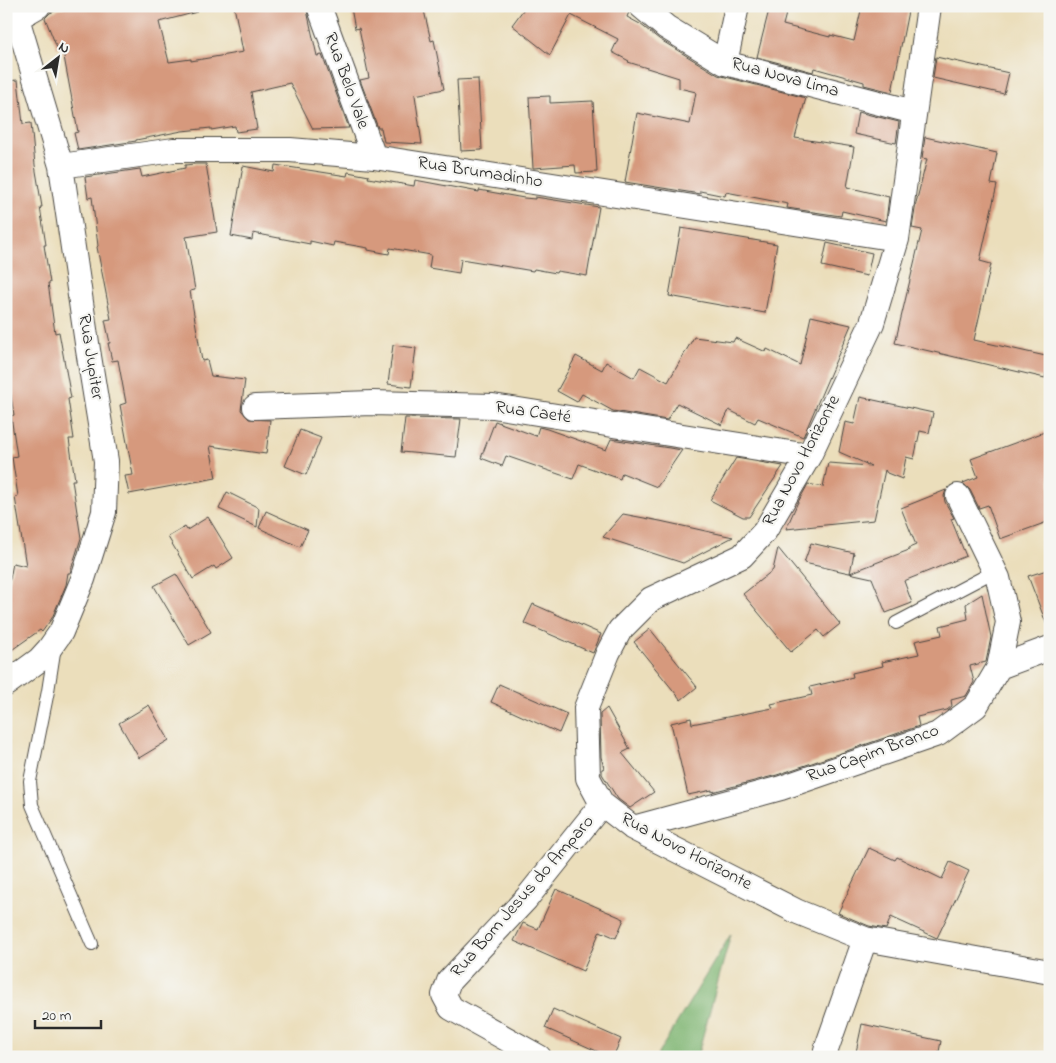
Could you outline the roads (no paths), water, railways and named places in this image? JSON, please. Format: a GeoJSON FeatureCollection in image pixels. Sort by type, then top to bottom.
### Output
{"type":"FeatureCollection","features":[{"type":"Feature","properties":{"kind":"street"},"geometry":{"type":"LineString","coordinates":[[12,15],[38,6]]}},
{"type":"Feature","properties":{"kind":"street","name":"Rua Belo Vale"},"geometry":{"type":"LineString","coordinates":[[319,6],[374,157]]}},
{"type":"Feature","properties":{"kind":"street","name":"Rua Nova Lima"},"geometry":{"type":"LineString","coordinates":[[641,6],[666,27],[725,63],[914,112]]}},
{"type":"Feature","properties":{"kind":"street"},"geometry":{"type":"LineString","coordinates":[[725,63],[737,6]]}},
{"type":"Feature","properties":{"kind":"street","name":"Rua Novo Horizonte"},"geometry":{"type":"LineString","coordinates":[[929,6],[897,239],[872,323],[809,456],[765,531],[742,556],[651,599],[620,630],[608,653],[586,708],[588,778],[602,804],[633,828],[798,912],[866,939],[1050,972]]}},
{"type":"Feature","properties":{"kind":"street","name":"Rua Jupiter"},"geometry":{"type":"LineString","coordinates":[[6,684],[39,660],[61,632],[83,579],[104,512],[106,461],[61,166],[12,15]]}},
{"type":"Feature","properties":{"kind":"street","name":"Rua Brumadinho"},"geometry":{"type":"LineString","coordinates":[[61,166],[174,150],[290,150],[374,157],[897,239]]}},
{"type":"Feature","properties":{"kind":"street","name":"Rua Caeté"},"geometry":{"type":"LineString","coordinates":[[255,407],[372,403],[493,406],[809,456]]}},
{"type":"Feature","properties":{"kind":"street","name":"Rua Capim Branco"},"geometry":{"type":"LineString","coordinates":[[633,828],[781,788],[938,734],[976,706],[999,666],[1008,622],[998,578],[958,496]]}},
{"type":"Feature","properties":{"kind":"street"},"geometry":{"type":"LineString","coordinates":[[999,666],[1050,648]]}},
{"type":"Feature","properties":{"kind":"street","name":"Rua Bom Jesus do Amparo"},"geometry":{"type":"LineString","coordinates":[[539,1057],[451,1008],[444,995],[449,981],[526,899],[602,804]]}},
{"type":"Feature","properties":{"kind":"street"},"geometry":{"type":"LineString","coordinates":[[825,1057],[866,939]]}},
{"type":"Feature","properties":{"kind":"lane"},"geometry":{"type":"LineString","coordinates":[[896,623],[995,571]]}},
{"type":"Feature","properties":{"kind":"lane"},"geometry":{"type":"LineString","coordinates":[[56,640],[30,781],[32,805],[92,944]]}}]}
